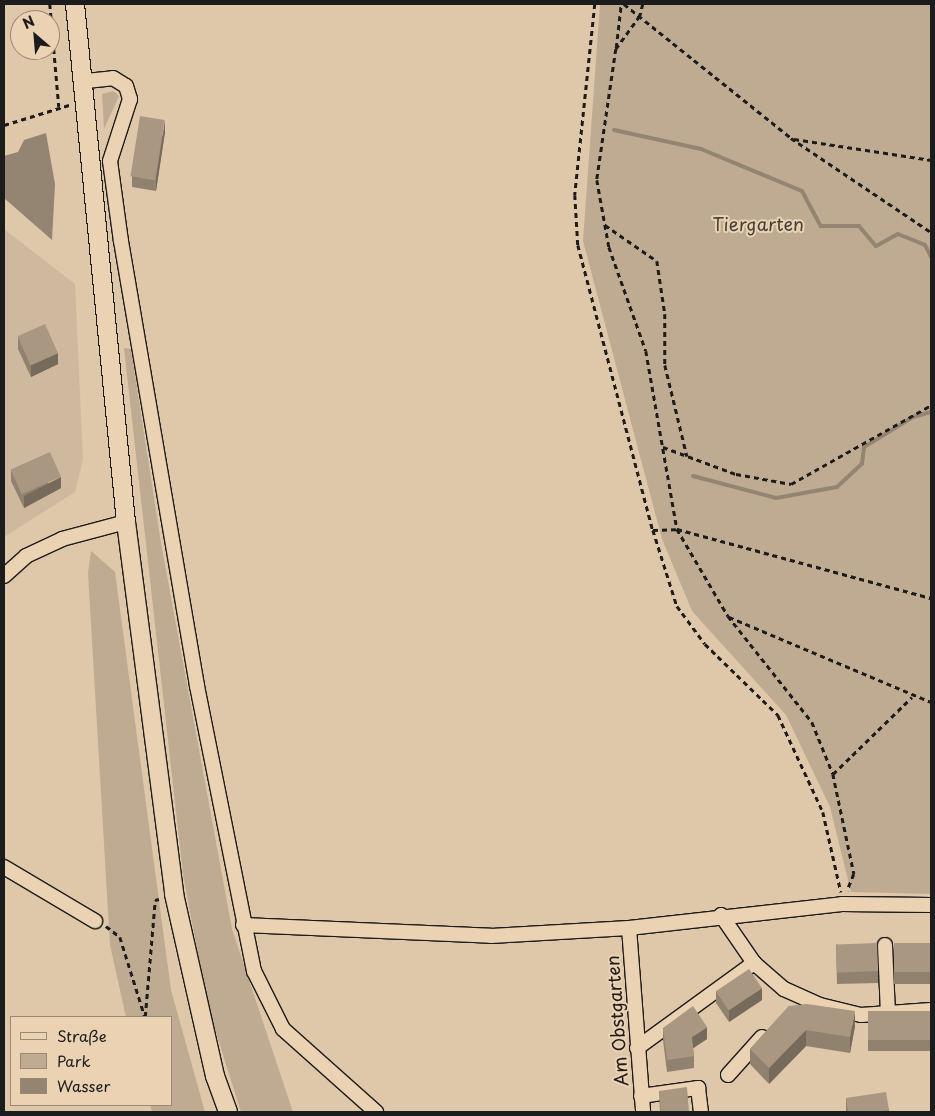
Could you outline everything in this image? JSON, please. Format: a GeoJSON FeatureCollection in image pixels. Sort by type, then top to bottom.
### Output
{"type":"FeatureCollection","features":[{"type":"Feature","properties":{"kind":"main road"},"geometry":{"type":"LineString","coordinates":[[75,4],[88,101],[126,522],[174,894],[215,1076],[228,1112]]}},
{"type":"Feature","properties":{"kind":"street"},"geometry":{"type":"LineString","coordinates":[[86,81],[113,78],[126,86],[130,99],[110,161],[121,241],[243,925],[254,972],[283,1029],[376,1112]]}},
{"type":"Feature","properties":{"kind":"street"},"geometry":{"type":"LineString","coordinates":[[4,576],[26,556],[62,539],[126,522]]}},
{"type":"Feature","properties":{"kind":"street"},"geometry":{"type":"LineString","coordinates":[[4,867],[95,921]]}},
{"type":"Feature","properties":{"kind":"street"},"geometry":{"type":"LineString","coordinates":[[243,925],[491,936],[629,928],[722,915],[842,904],[931,905]]}},
{"type":"Feature","properties":{"kind":"street"},"geometry":{"type":"LineString","coordinates":[[722,915],[754,963],[784,989],[800,996],[862,1015],[931,1010]]}},
{"type":"Feature","properties":{"kind":"street","name":"Am Obstgarten"},"geometry":{"type":"LineString","coordinates":[[629,928],[643,1112]]}},
{"type":"Feature","properties":{"kind":"street"},"geometry":{"type":"LineString","coordinates":[[885,946],[888,1013]]}},
{"type":"Feature","properties":{"kind":"street"},"geometry":{"type":"LineString","coordinates":[[637,1048],[754,963]]}},
{"type":"Feature","properties":{"kind":"street"},"geometry":{"type":"LineString","coordinates":[[786,1010],[800,996]]}},
{"type":"Feature","properties":{"kind":"street"},"geometry":{"type":"LineString","coordinates":[[728,1075],[773,1025]]}},
{"type":"Feature","properties":{"kind":"street"},"geometry":{"type":"LineString","coordinates":[[641,1096],[698,1088],[701,1112]]}},
{"type":"Feature","properties":{"kind":"path"},"geometry":{"type":"LineString","coordinates":[[50,4],[59,107]]}},
{"type":"Feature","properties":{"kind":"path"},"geometry":{"type":"LineString","coordinates":[[595,4],[575,195],[578,244],[653,530],[677,606],[705,644],[778,715],[823,812],[842,904]]}},
{"type":"Feature","properties":{"kind":"path"},"geometry":{"type":"LineString","coordinates":[[842,904],[854,874],[833,774],[812,722],[728,616],[677,529],[646,351],[605,225],[597,180],[622,4],[640,16],[791,138],[931,232]]}},
{"type":"Feature","properties":{"kind":"path"},"geometry":{"type":"LineString","coordinates":[[616,49],[640,16],[643,4]]}},
{"type":"Feature","properties":{"kind":"path"},"geometry":{"type":"LineString","coordinates":[[4,124],[59,107],[88,101]]}},
{"type":"Feature","properties":{"kind":"path"},"geometry":{"type":"LineString","coordinates":[[791,138],[931,160]]}},
{"type":"Feature","properties":{"kind":"path"},"geometry":{"type":"LineString","coordinates":[[605,225],[657,261],[665,314],[666,365],[688,456]]}},
{"type":"Feature","properties":{"kind":"path"},"geometry":{"type":"LineString","coordinates":[[663,447],[736,474],[791,484],[931,406]]}},
{"type":"Feature","properties":{"kind":"path"},"geometry":{"type":"LineString","coordinates":[[653,530],[677,529],[931,598]]}},
{"type":"Feature","properties":{"kind":"path"},"geometry":{"type":"LineString","coordinates":[[728,616],[931,702]]}},
{"type":"Feature","properties":{"kind":"path"},"geometry":{"type":"LineString","coordinates":[[833,774],[913,696]]}},
{"type":"Feature","properties":{"kind":"path"},"geometry":{"type":"LineString","coordinates":[[145,1016],[155,900],[162,897]]}},
{"type":"Feature","properties":{"kind":"path"},"geometry":{"type":"LineString","coordinates":[[95,921],[120,937],[145,1016]]}},
{"type":"Feature","properties":{"kind":"shaded area"},"geometry":{"type":"Polygon","coordinates":[[[4,229],[75,284],[83,460],[75,492],[4,537],[4,229]]]}},
{"type":"Feature","properties":{"kind":"green space","name":"Tiergarten"},"geometry":{"type":"Polygon","coordinates":[[[600,4],[931,4],[931,894],[851,892],[830,807],[786,715],[692,611],[662,539],[583,241],[600,4]]]}},
{"type":"Feature","properties":{"kind":"green space"},"geometry":{"type":"Polygon","coordinates":[[[113,91],[119,96],[104,129],[102,94],[113,91]]]}},
{"type":"Feature","properties":{"kind":"green space"},"geometry":{"type":"Polygon","coordinates":[[[124,348],[131,349],[161,543],[232,929],[293,1112],[241,1112],[207,1004],[183,874],[124,348]]]}},
{"type":"Feature","properties":{"kind":"green space"},"geometry":{"type":"Polygon","coordinates":[[[91,551],[115,572],[171,990],[205,1112],[152,1112],[150,1106],[172,1106],[172,1016],[126,1016],[110,945],[88,573],[91,551]]]}},
{"type":"Feature","properties":{"kind":"water"},"geometry":{"type":"Polygon","coordinates":[[[46,133],[55,184],[52,240],[4,198],[4,156],[18,152],[24,140],[46,133]]]}},
{"type":"Feature","properties":{"kind":"building"},"geometry":{"type":"Polygon","coordinates":[[[140,116],[165,120],[155,180],[130,176],[140,116]]]}},
{"type":"Feature","properties":{"kind":"building"},"geometry":{"type":"Polygon","coordinates":[[[45,324],[58,353],[31,365],[18,336],[45,324]]]}},
{"type":"Feature","properties":{"kind":"building"},"geometry":{"type":"Polygon","coordinates":[[[50,452],[61,477],[22,494],[11,469],[50,452]]]}},
{"type":"Feature","properties":{"kind":"building"},"geometry":{"type":"Polygon","coordinates":[[[877,943],[878,971],[837,972],[836,944],[877,943]]]}},
{"type":"Feature","properties":{"kind":"building"},"geometry":{"type":"Polygon","coordinates":[[[894,943],[931,943],[931,972],[894,972],[894,943]]]}},
{"type":"Feature","properties":{"kind":"building"},"geometry":{"type":"Polygon","coordinates":[[[749,969],[762,988],[729,1010],[716,991],[749,969]]]}},
{"type":"Feature","properties":{"kind":"building"},"geometry":{"type":"Polygon","coordinates":[[[807,1004],[855,1011],[850,1037],[806,1030],[769,1068],[750,1049],[789,1006],[807,1004]]]}},
{"type":"Feature","properties":{"kind":"building"},"geometry":{"type":"Polygon","coordinates":[[[693,1006],[707,1027],[692,1037],[694,1056],[667,1060],[663,1028],[693,1006]]]}},
{"type":"Feature","properties":{"kind":"building"},"geometry":{"type":"Polygon","coordinates":[[[868,1011],[931,1011],[931,1040],[868,1040],[868,1011]]]}},
{"type":"Feature","properties":{"kind":"building"},"geometry":{"type":"Polygon","coordinates":[[[687,1087],[689,1112],[661,1112],[659,1091],[687,1087]]]}},
{"type":"Feature","properties":{"kind":"building"},"geometry":{"type":"Polygon","coordinates":[[[886,1092],[889,1110],[848,1112],[846,1098],[886,1092]]]}},
{"type":"Feature","properties":{"kind":"waterway"},"geometry":{"type":"LineString","coordinates":[[614,130],[701,149],[802,191],[821,226],[859,226],[876,246],[898,234],[925,245],[931,257]]}},
{"type":"Feature","properties":{"kind":"waterway"},"geometry":{"type":"LineString","coordinates":[[693,476],[776,498],[837,487],[862,464],[864,447],[913,417],[931,412]]}}]}
